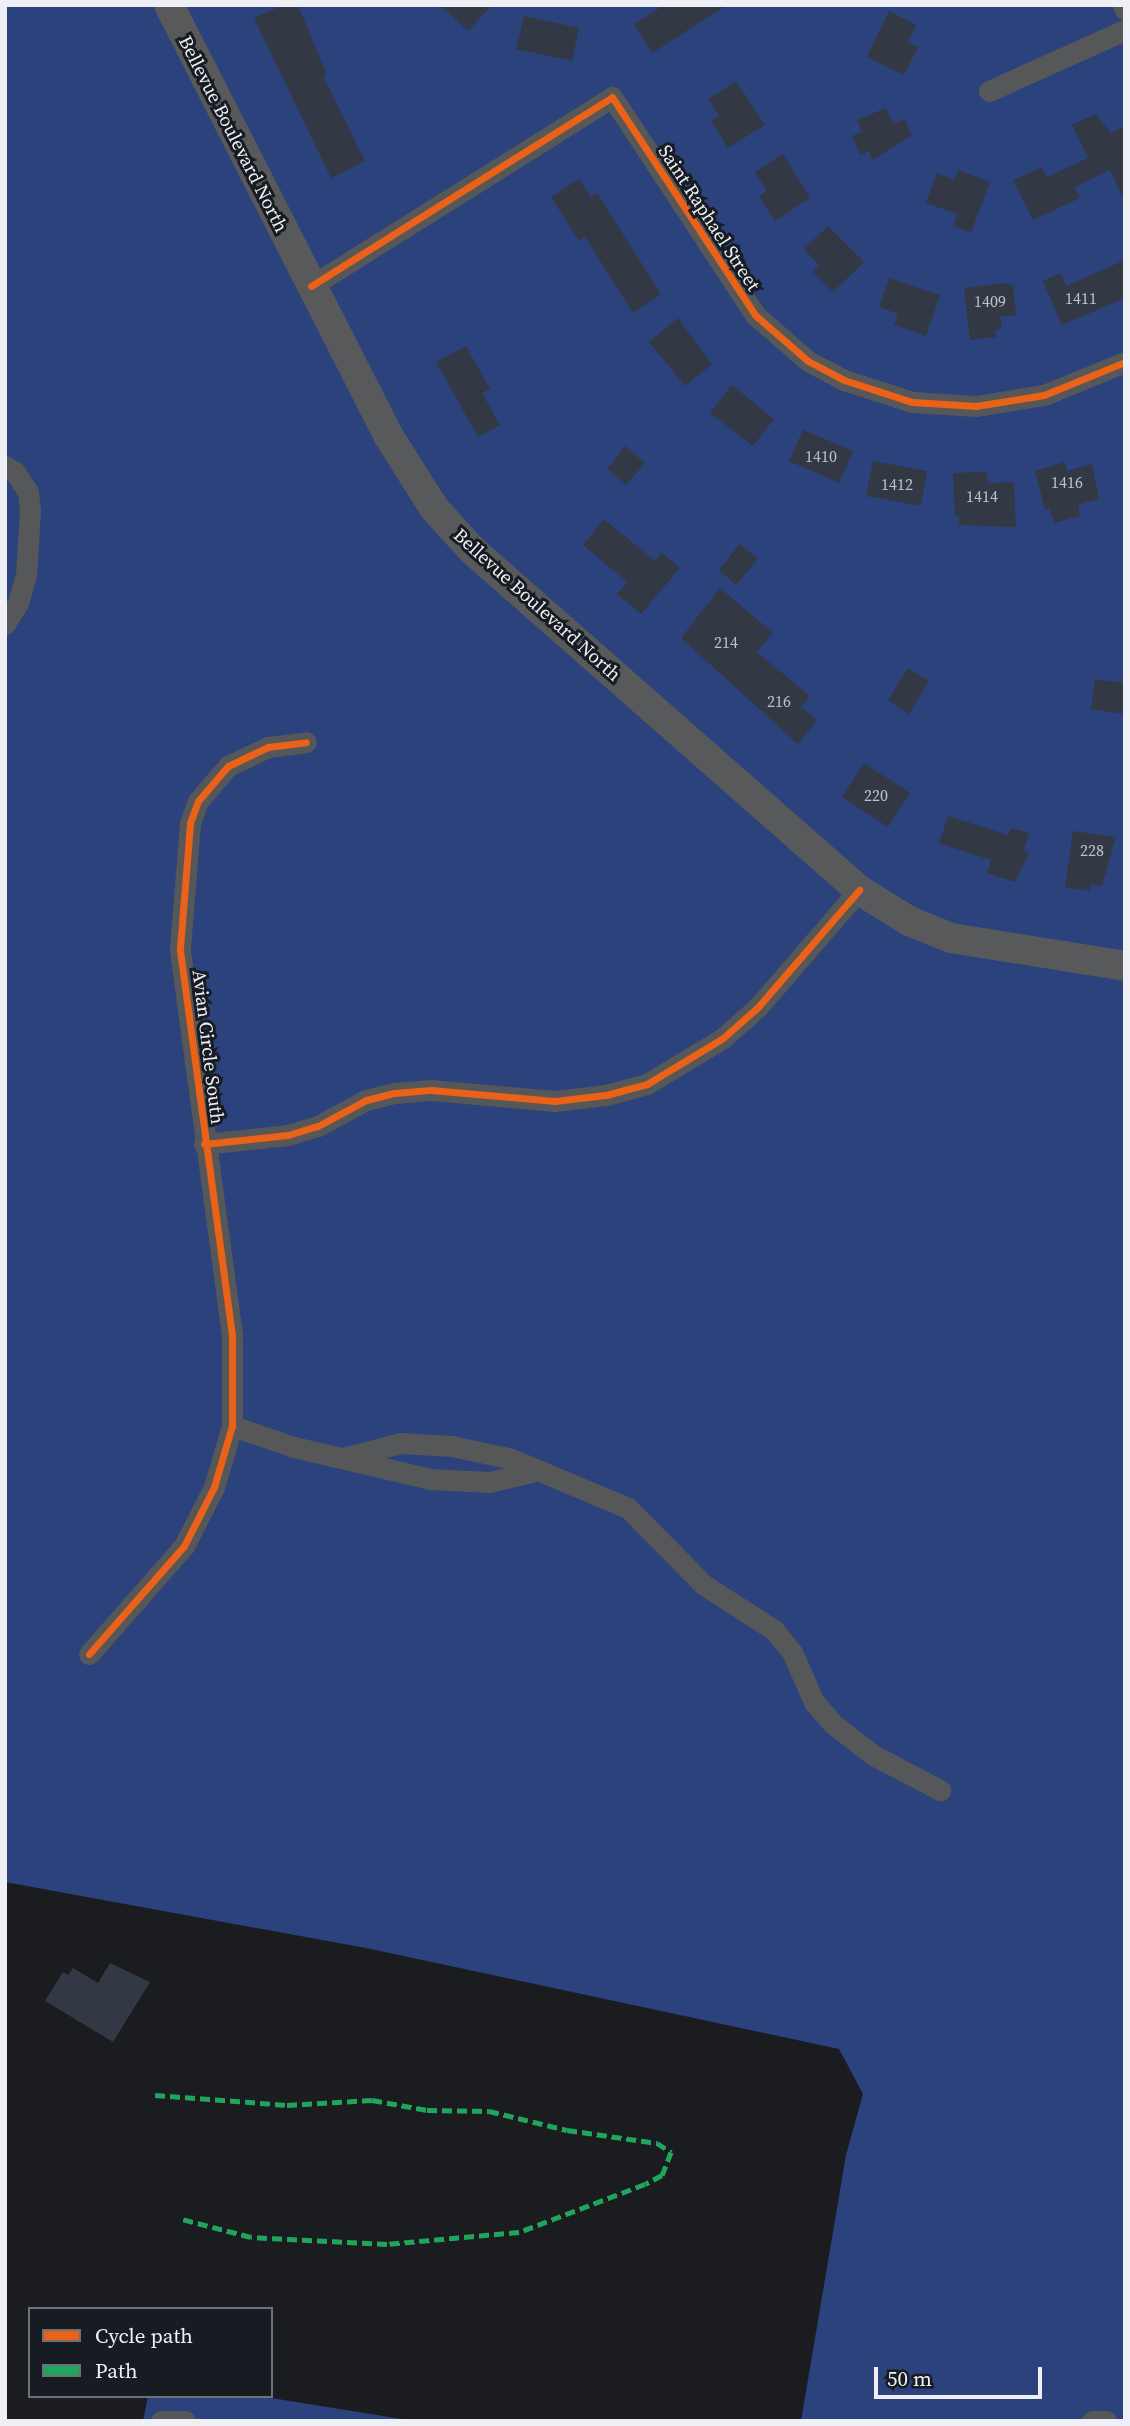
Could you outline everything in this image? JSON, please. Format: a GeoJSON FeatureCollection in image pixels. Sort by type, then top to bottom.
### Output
{"type":"FeatureCollection","features":[{"type":"Feature","properties":{"kind":"main road","name":"Bellevue Boulevard North"},"geometry":{"type":"LineString","coordinates":[[169,5],[388,435],[434,508],[456,533],[859,890],[909,922],[951,938],[1125,966]]}},
{"type":"Feature","properties":{"kind":"street"},"geometry":{"type":"LineString","coordinates":[[1123,5],[1125,10]]}},
{"type":"Feature","properties":{"kind":"street"},"geometry":{"type":"LineString","coordinates":[[989,91],[1125,30]]}},
{"type":"Feature","properties":{"kind":"street","name":"Saint Raphael Street"},"geometry":{"type":"LineString","coordinates":[[311,286],[612,97],[755,315],[808,361],[844,380],[912,402],[976,407],[1044,395],[1125,362]]}},
{"type":"Feature","properties":{"kind":"street"},"geometry":{"type":"LineString","coordinates":[[5,466],[15,472],[28,492],[30,510],[26,575],[18,603],[5,624]]}},
{"type":"Feature","properties":{"kind":"street","name":"Avian Circle South"},"geometry":{"type":"LineString","coordinates":[[89,1654],[184,1546],[214,1487],[232,1426],[232,1335],[204,1144],[180,948],[190,824],[198,801],[228,766],[268,747],[306,741]]}},
{"type":"Feature","properties":{"kind":"street"},"geometry":{"type":"LineString","coordinates":[[204,1144],[288,1135],[318,1126],[366,1100],[395,1093],[431,1090],[555,1101],[606,1096],[647,1084],[723,1038],[758,1007],[859,890]]}},
{"type":"Feature","properties":{"kind":"street"},"geometry":{"type":"LineString","coordinates":[[232,1426],[343,1458],[454,1482],[490,1482],[542,1470]]}},
{"type":"Feature","properties":{"kind":"street"},"geometry":{"type":"LineString","coordinates":[[343,1458],[375,1447],[424,1443],[509,1458],[628,1508],[704,1585],[774,1630],[792,1652],[814,1702],[832,1723],[873,1755],[940,1790]]}},
{"type":"Feature","properties":{"kind":"street"},"geometry":{"type":"LineString","coordinates":[[161,2421],[185,2421]]}},
{"type":"Feature","properties":{"kind":"street"},"geometry":{"type":"LineString","coordinates":[[1092,2421],[1106,2421]]}},
{"type":"Feature","properties":{"kind":"shaded area"},"geometry":{"type":"Polygon","coordinates":[[[5,5],[1125,5],[1125,2421],[801,2421],[846,2155],[863,2094],[839,2049],[366,1948],[5,1882],[5,5]]]}},
{"type":"Feature","properties":{"kind":"shaded area"},"geometry":{"type":"Polygon","coordinates":[[[148,2398],[271,2398],[414,2421],[143,2421],[148,2398]]]}},
{"type":"Feature","properties":{"kind":"building"},"geometry":{"type":"Polygon","coordinates":[[[283,5],[298,5],[327,75],[323,76],[365,161],[331,178],[254,18],[283,5]]]}},
{"type":"Feature","properties":{"kind":"building"},"geometry":{"type":"Polygon","coordinates":[[[440,5],[492,5],[468,31],[440,5]]]}},
{"type":"Feature","properties":{"kind":"building"},"geometry":{"type":"Polygon","coordinates":[[[664,5],[727,5],[652,53],[634,24],[664,5]]]}},
{"type":"Feature","properties":{"kind":"building"},"geometry":{"type":"Polygon","coordinates":[[[889,11],[916,25],[908,42],[918,47],[904,75],[867,57],[889,11]]]}},
{"type":"Feature","properties":{"kind":"building"},"geometry":{"type":"Polygon","coordinates":[[[524,16],[579,28],[572,61],[516,49],[524,16]]]}},
{"type":"Feature","properties":{"kind":"building"},"geometry":{"type":"Polygon","coordinates":[[[736,81],[765,125],[728,148],[711,121],[719,116],[708,99],[736,81]]]}},
{"type":"Feature","properties":{"kind":"building"},"geometry":{"type":"Polygon","coordinates":[[[886,108],[893,124],[905,119],[911,136],[872,160],[869,151],[860,155],[852,136],[862,132],[857,120],[886,108]]]}},
{"type":"Feature","properties":{"kind":"building"},"geometry":{"type":"Polygon","coordinates":[[[1096,114],[1111,133],[1125,126],[1125,202],[1110,170],[1075,187],[1080,198],[1033,220],[1013,180],[1042,167],[1047,177],[1088,158],[1072,125],[1096,114]]]}},
{"type":"Feature","properties":{"kind":"building"},"geometry":{"type":"Polygon","coordinates":[[[783,154],[810,198],[775,221],[759,196],[767,191],[755,172],[783,154]]]}},
{"type":"Feature","properties":{"kind":"building"},"geometry":{"type":"Polygon","coordinates":[[[958,170],[990,182],[971,232],[953,226],[957,214],[926,203],[937,173],[954,180],[958,170]]]}},
{"type":"Feature","properties":{"kind":"building"},"geometry":{"type":"Polygon","coordinates":[[[579,179],[591,197],[597,193],[661,294],[633,313],[585,237],[579,241],[551,197],[579,179]]]}},
{"type":"Feature","properties":{"kind":"building"},"geometry":{"type":"Polygon","coordinates":[[[828,226],[864,262],[833,292],[813,272],[819,265],[804,249],[828,226]]]}},
{"type":"Feature","properties":{"kind":"building"},"geometry":{"type":"Polygon","coordinates":[[[1125,260],[1125,298],[1062,325],[1043,281],[1061,273],[1066,286],[1125,260]]]}},
{"type":"Feature","properties":{"kind":"building"},"geometry":{"type":"Polygon","coordinates":[[[889,278],[940,295],[926,336],[894,325],[898,314],[879,307],[889,278]]]}},
{"type":"Feature","properties":{"kind":"building"},"geometry":{"type":"Polygon","coordinates":[[[1002,283],[1013,285],[1016,315],[1000,317],[1002,329],[995,330],[996,337],[970,340],[964,288],[1002,283]]]}},
{"type":"Feature","properties":{"kind":"building"},"geometry":{"type":"Polygon","coordinates":[[[678,318],[712,364],[685,386],[649,342],[678,318]]]}},
{"type":"Feature","properties":{"kind":"building"},"geometry":{"type":"Polygon","coordinates":[[[466,346],[490,389],[482,393],[500,425],[478,437],[436,362],[466,346]]]}},
{"type":"Feature","properties":{"kind":"building"},"geometry":{"type":"Polygon","coordinates":[[[732,385],[774,419],[753,446],[710,413],[732,385]]]}},
{"type":"Feature","properties":{"kind":"building"},"geometry":{"type":"Polygon","coordinates":[[[803,430],[853,451],[839,483],[789,461],[803,430]]]}},
{"type":"Feature","properties":{"kind":"building"},"geometry":{"type":"Polygon","coordinates":[[[625,446],[645,463],[626,485],[607,469],[625,446]]]}},
{"type":"Feature","properties":{"kind":"building"},"geometry":{"type":"Polygon","coordinates":[[[873,461],[927,471],[921,506],[866,496],[873,461]]]}},
{"type":"Feature","properties":{"kind":"building"},"geometry":{"type":"Polygon","coordinates":[[[1065,462],[1067,471],[1092,464],[1099,499],[1078,505],[1080,516],[1054,523],[1050,509],[1045,510],[1035,471],[1065,462]]]}},
{"type":"Feature","properties":{"kind":"building"},"geometry":{"type":"Polygon","coordinates":[[[987,472],[988,483],[1014,482],[1016,527],[959,525],[959,516],[955,516],[953,473],[987,472]]]}},
{"type":"Feature","properties":{"kind":"building"},"geometry":{"type":"Polygon","coordinates":[[[604,519],[655,561],[662,553],[680,568],[641,614],[617,594],[627,582],[583,545],[604,519]]]}},
{"type":"Feature","properties":{"kind":"building"},"geometry":{"type":"Polygon","coordinates":[[[740,544],[758,559],[736,585],[719,570],[740,544]]]}},
{"type":"Feature","properties":{"kind":"building"},"geometry":{"type":"Polygon","coordinates":[[[720,588],[773,633],[757,652],[810,696],[801,707],[817,720],[798,744],[681,638],[720,588]]]}},
{"type":"Feature","properties":{"kind":"building"},"geometry":{"type":"Polygon","coordinates":[[[908,668],[929,681],[909,714],[888,700],[908,668]]]}},
{"type":"Feature","properties":{"kind":"building"},"geometry":{"type":"Polygon","coordinates":[[[1095,679],[1125,683],[1125,714],[1091,709],[1095,679]]]}},
{"type":"Feature","properties":{"kind":"building"},"geometry":{"type":"Polygon","coordinates":[[[864,763],[910,793],[888,827],[842,797],[864,763]]]}},
{"type":"Feature","properties":{"kind":"building"},"geometry":{"type":"Polygon","coordinates":[[[948,816],[1008,835],[1011,828],[1029,833],[1024,851],[1029,852],[1015,882],[987,873],[991,860],[939,843],[948,816]]]}},
{"type":"Feature","properties":{"kind":"building"},"geometry":{"type":"Polygon","coordinates":[[[1073,831],[1116,837],[1102,886],[1091,884],[1090,891],[1065,887],[1073,831]]]}},
{"type":"Feature","properties":{"kind":"building"},"geometry":{"type":"Polygon","coordinates":[[[110,1963],[150,1982],[113,2042],[45,2001],[63,1972],[68,1975],[73,1968],[98,1983],[110,1963]]]}},
{"type":"Feature","properties":{"kind":"marked path"},"geometry":{"type":"LineString","coordinates":[[155,2095],[287,2105],[372,2100],[427,2110],[489,2111],[567,2130],[657,2143],[671,2152],[662,2175],[645,2184],[519,2232],[387,2244],[251,2237],[182,2219]]}},
{"type":"Feature","properties":{"kind":"cycle path"},"geometry":{"type":"LineString","coordinates":[[311,286],[612,97],[755,315],[808,361],[844,380],[912,402],[976,406],[1044,395],[1125,362]]}},
{"type":"Feature","properties":{"kind":"cycle path"},"geometry":{"type":"LineString","coordinates":[[89,1654],[184,1546],[214,1487],[232,1426],[232,1335],[180,948],[190,823],[198,801],[228,766],[268,747],[306,742]]}},
{"type":"Feature","properties":{"kind":"cycle path"},"geometry":{"type":"LineString","coordinates":[[204,1144],[288,1135],[318,1126],[366,1100],[395,1093],[431,1090],[555,1101],[606,1095],[647,1084],[723,1038],[758,1007],[859,890]]}}]}
